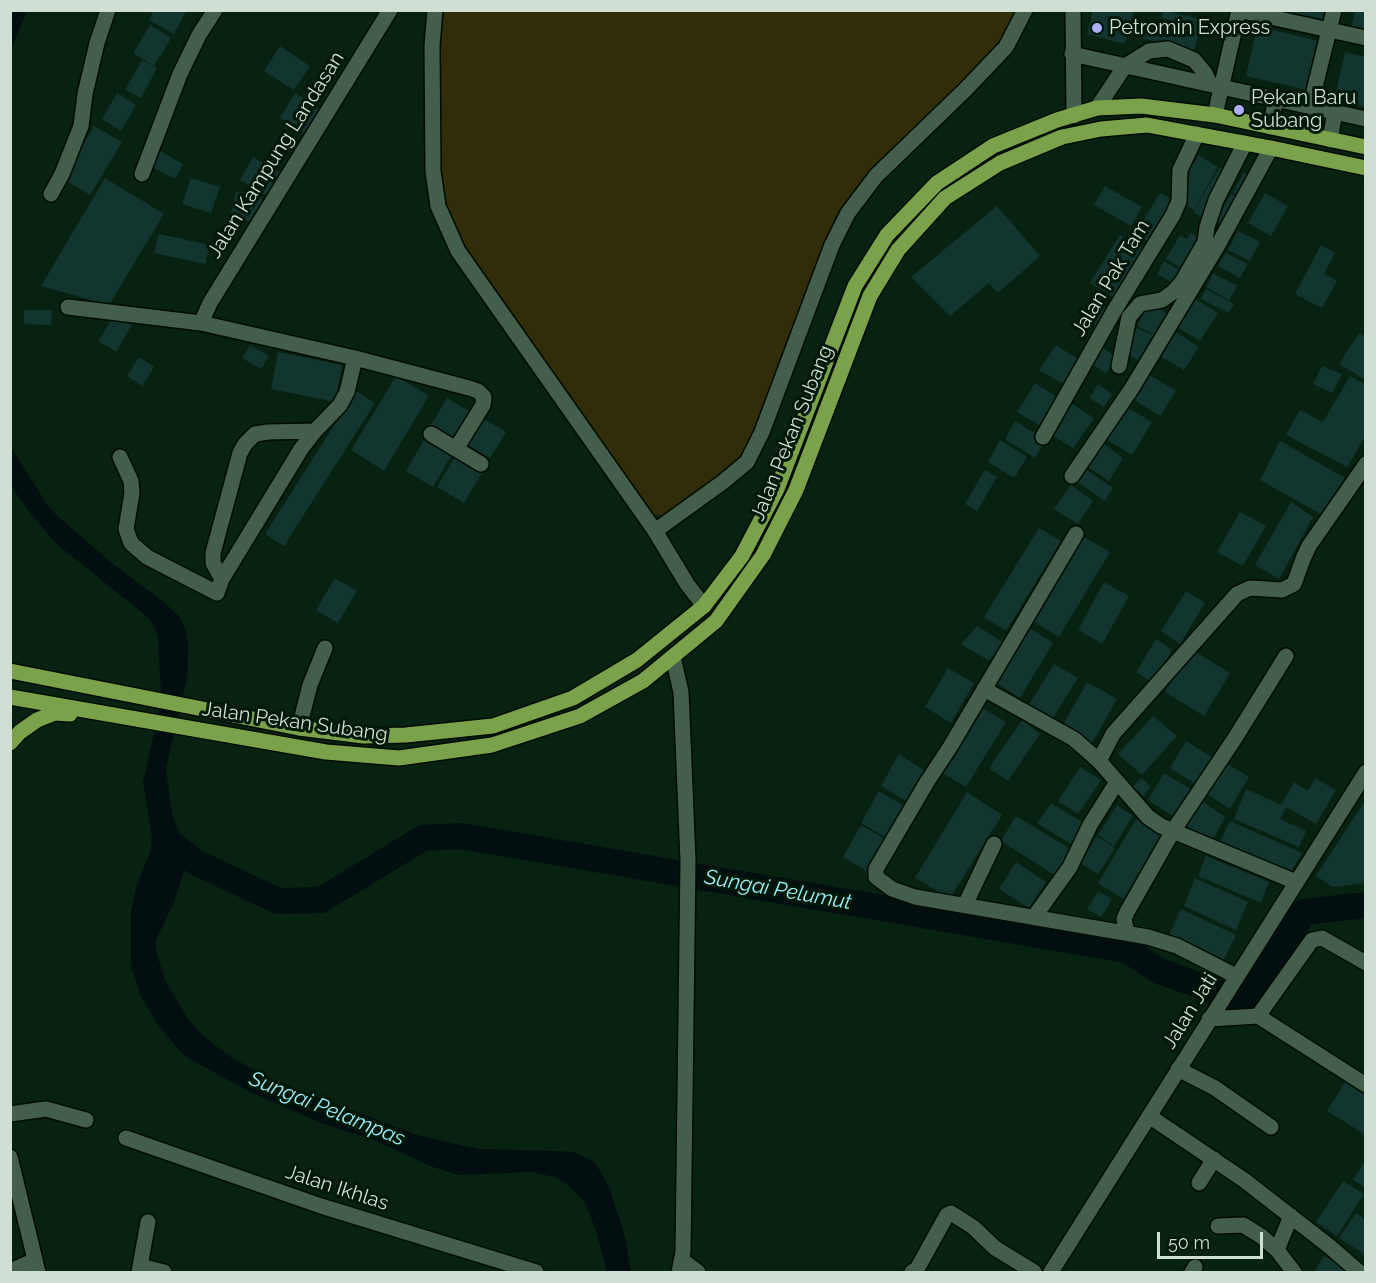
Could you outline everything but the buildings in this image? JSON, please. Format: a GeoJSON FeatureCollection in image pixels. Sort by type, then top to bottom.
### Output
{"type":"FeatureCollection","features":[{"type":"Feature","properties":{"kind":"main road","name":"Jalan Pekan Subang"},"geometry":{"type":"LineString","coordinates":[[11,674],[132,694],[299,728],[364,736],[406,735],[493,726],[573,698],[637,660],[704,606],[742,556],[777,489],[855,286],[887,235],[937,183],[993,146],[1058,120],[1097,108],[1142,106],[1215,115],[1365,147]]}},
{"type":"Feature","properties":{"kind":"main road","name":"Jalan Pekan Subang"},"geometry":{"type":"LineString","coordinates":[[115,715],[326,752],[399,758],[492,745],[580,716],[643,681],[716,621],[763,555],[796,490],[870,296],[898,250],[945,198],[1000,163],[1062,137],[1101,129],[1146,125],[1271,147],[1365,168]]}},
{"type":"Feature","properties":{"kind":"main road"},"geometry":{"type":"LineString","coordinates":[[10,697],[115,715]]}},
{"type":"Feature","properties":{"kind":"main road"},"geometry":{"type":"LineString","coordinates":[[10,743],[20,732],[37,720],[55,713],[115,715]]}},
{"type":"Feature","properties":{"kind":"street"},"geometry":{"type":"LineString","coordinates":[[51,194],[62,174],[81,126],[85,94],[108,10]]}},
{"type":"Feature","properties":{"kind":"street"},"geometry":{"type":"LineString","coordinates":[[142,174],[180,74],[215,10]]}},
{"type":"Feature","properties":{"kind":"street","name":"Jalan Kampung Landasan"},"geometry":{"type":"LineString","coordinates":[[201,323],[210,303],[390,10]]}},
{"type":"Feature","properties":{"kind":"street"},"geometry":{"type":"LineString","coordinates":[[435,10],[432,46],[433,171],[438,206],[458,251],[655,531],[687,584],[704,606]]}},
{"type":"Feature","properties":{"kind":"street"},"geometry":{"type":"LineString","coordinates":[[655,531],[747,462],[762,432],[832,245],[848,213],[876,176],[1006,47],[1025,10]]}},
{"type":"Feature","properties":{"kind":"street"},"geometry":{"type":"LineString","coordinates":[[1073,10],[1074,116]]}},
{"type":"Feature","properties":{"kind":"street"},"geometry":{"type":"LineString","coordinates":[[1310,107],[1334,10]]}},
{"type":"Feature","properties":{"kind":"street"},"geometry":{"type":"LineString","coordinates":[[1215,115],[1216,86],[1239,11],[1365,38]]}},
{"type":"Feature","properties":{"kind":"street"},"geometry":{"type":"LineString","coordinates":[[1097,108],[1125,66],[1149,51],[1168,49],[1194,60],[1216,86]]}},
{"type":"Feature","properties":{"kind":"street"},"geometry":{"type":"LineString","coordinates":[[1072,54],[1365,119]]}},
{"type":"Feature","properties":{"kind":"street"},"geometry":{"type":"LineString","coordinates":[[1270,127],[1276,99]]}},
{"type":"Feature","properties":{"kind":"street"},"geometry":{"type":"LineString","coordinates":[[1330,140],[1335,112]]}},
{"type":"Feature","properties":{"kind":"street","name":"Jalan Pak Tam"},"geometry":{"type":"LineString","coordinates":[[1043,437],[1114,311],[1173,215],[1179,201],[1180,170],[1197,134]]}},
{"type":"Feature","properties":{"kind":"street"},"geometry":{"type":"LineString","coordinates":[[1119,366],[1129,317],[1140,304],[1162,300],[1182,282],[1205,242],[1207,227],[1216,200],[1245,143]]}},
{"type":"Feature","properties":{"kind":"street"},"geometry":{"type":"LineString","coordinates":[[1072,477],[1132,388],[1218,245],[1271,147]]}},
{"type":"Feature","properties":{"kind":"street"},"geometry":{"type":"LineString","coordinates":[[68,307],[201,323],[355,358],[478,391],[484,397],[483,405],[456,449]]}},
{"type":"Feature","properties":{"kind":"street"},"geometry":{"type":"LineString","coordinates":[[120,457],[131,481],[132,493],[126,530],[135,548],[147,557],[216,593],[222,579],[301,449],[340,405],[347,392],[355,358]]}},
{"type":"Feature","properties":{"kind":"street"},"geometry":{"type":"LineString","coordinates":[[222,579],[213,562],[213,553],[240,453],[245,444],[255,434],[315,431]]}},
{"type":"Feature","properties":{"kind":"street"},"geometry":{"type":"LineString","coordinates":[[431,434],[481,464]]}},
{"type":"Feature","properties":{"kind":"street"},"geometry":{"type":"LineString","coordinates":[[1099,761],[1113,734],[1237,594],[1250,588],[1282,590],[1294,584],[1309,546],[1365,464]]}},
{"type":"Feature","properties":{"kind":"street"},"geometry":{"type":"LineString","coordinates":[[1076,534],[927,782],[875,874],[881,883],[892,890],[915,897],[1148,937],[1177,946],[1235,978]]}},
{"type":"Feature","properties":{"kind":"street"},"geometry":{"type":"LineString","coordinates":[[299,728],[310,685],[325,648]]}},
{"type":"Feature","properties":{"kind":"street"},"geometry":{"type":"LineString","coordinates":[[1127,933],[1124,920],[1127,912],[1173,831],[1286,656]]}},
{"type":"Feature","properties":{"kind":"street"},"geometry":{"type":"LineString","coordinates":[[673,657],[681,692],[688,860],[681,1266],[698,1272]]}},
{"type":"Feature","properties":{"kind":"street"},"geometry":{"type":"LineString","coordinates":[[984,689],[1074,739],[1099,761],[1148,817],[1173,831],[1296,882]]}},
{"type":"Feature","properties":{"kind":"street","name":"Jalan Jati"},"geometry":{"type":"LineString","coordinates":[[1059,1270],[1149,1116],[1365,772]]}},
{"type":"Feature","properties":{"kind":"street"},"geometry":{"type":"LineString","coordinates":[[1034,917],[1070,867],[1090,825],[1117,782]]}},
{"type":"Feature","properties":{"kind":"street"},"geometry":{"type":"LineString","coordinates":[[965,905],[994,844]]}},
{"type":"Feature","properties":{"kind":"street"},"geometry":{"type":"LineString","coordinates":[[1258,1017],[1308,944],[1316,938],[1322,938],[1365,963]]}},
{"type":"Feature","properties":{"kind":"street"},"geometry":{"type":"LineString","coordinates":[[1209,1019],[1258,1017],[1365,1085]]}},
{"type":"Feature","properties":{"kind":"street"},"geometry":{"type":"LineString","coordinates":[[1178,1069],[1215,1088],[1271,1127]]}},
{"type":"Feature","properties":{"kind":"street"},"geometry":{"type":"LineString","coordinates":[[10,1114],[46,1109],[86,1120]]}},
{"type":"Feature","properties":{"kind":"street"},"geometry":{"type":"LineString","coordinates":[[1149,1116],[1214,1159],[1291,1216],[1359,1272]]}},
{"type":"Feature","properties":{"kind":"street","name":"Jalan Ikhlas"},"geometry":{"type":"LineString","coordinates":[[126,1138],[321,1206],[536,1272]]}},
{"type":"Feature","properties":{"kind":"street"},"geometry":{"type":"LineString","coordinates":[[10,1157],[37,1266],[10,1271]]}},
{"type":"Feature","properties":{"kind":"street"},"geometry":{"type":"LineString","coordinates":[[1199,1183],[1214,1159]]}},
{"type":"Feature","properties":{"kind":"street"},"geometry":{"type":"LineString","coordinates":[[912,1272],[917,1269],[947,1215],[951,1213],[974,1227],[995,1248],[1034,1272]]}},
{"type":"Feature","properties":{"kind":"street"},"geometry":{"type":"LineString","coordinates":[[1277,1250],[1291,1216]]}},
{"type":"Feature","properties":{"kind":"street"},"geometry":{"type":"LineString","coordinates":[[148,1222],[139,1269],[164,1272]]}},
{"type":"Feature","properties":{"kind":"street"},"geometry":{"type":"LineString","coordinates":[[1218,1226],[1243,1225],[1262,1236],[1277,1250],[1294,1272]]}},
{"type":"Feature","properties":{"kind":"shaded area"},"geometry":{"type":"Polygon","coordinates":[[[437,10],[1019,11],[1000,43],[961,85],[873,166],[839,210],[824,242],[793,332],[744,457],[725,475],[662,515],[652,515],[463,243],[447,208],[440,185],[437,10]]]}},
{"type":"Feature","properties":{"kind":"water"},"geometry":{"type":"Polygon","coordinates":[[[10,11],[27,11],[11,50],[10,11]]]}},
{"type":"Feature","properties":{"kind":"water","name":"Sungai Pelampas"},"geometry":{"type":"Polygon","coordinates":[[[10,446],[48,506],[57,516],[113,564],[166,604],[179,616],[186,631],[187,679],[166,768],[172,814],[184,846],[184,870],[174,902],[156,940],[156,952],[166,982],[186,1016],[200,1033],[232,1058],[273,1080],[417,1135],[478,1149],[573,1152],[585,1157],[596,1164],[609,1187],[625,1237],[631,1272],[607,1272],[586,1203],[567,1184],[555,1177],[531,1172],[459,1175],[433,1167],[374,1140],[321,1123],[250,1092],[182,1053],[158,1025],[141,997],[131,965],[131,911],[136,888],[151,850],[152,838],[143,782],[159,712],[161,691],[158,636],[150,619],[57,544],[30,513],[11,486],[10,446]]]}},
{"type":"Feature","properties":{"kind":"waterway","name":"Sungai Pelumut"},"geometry":{"type":"LineString","coordinates":[[166,839],[195,862],[278,901],[321,900],[423,838],[461,836],[1127,950],[1159,971],[1240,1000],[1251,992],[1304,912],[1366,905]]}},
{"type":"Feature","properties":{"kind":"place","name":"Petromin Express"},"geometry":{"type":"Point","coordinates":[1097,28]}},
{"type":"Feature","properties":{"kind":"place","name":"Pekan Baru Subang"},"geometry":{"type":"Point","coordinates":[1239,110]}}]}
